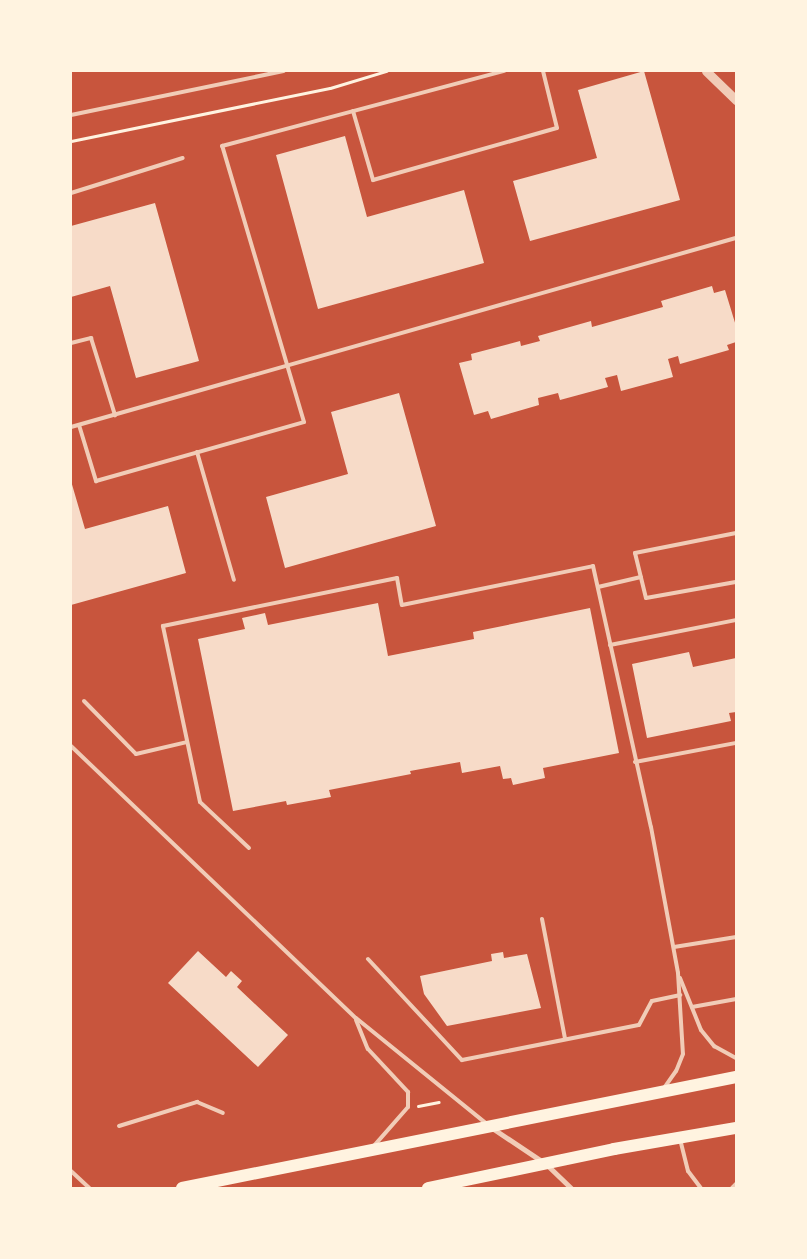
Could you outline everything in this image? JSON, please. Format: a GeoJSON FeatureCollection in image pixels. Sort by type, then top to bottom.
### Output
{"type":"FeatureCollection","features":[{"type":"Feature","properties":{"kind":"main road"},"geometry":{"type":"LineString","coordinates":[[182,1188],[736,1077]]}},
{"type":"Feature","properties":{"kind":"main road"},"geometry":{"type":"LineString","coordinates":[[428,1188],[614,1149],[736,1128]]}},
{"type":"Feature","properties":{"kind":"street"},"geometry":{"type":"LineString","coordinates":[[706,71],[736,100]]}},
{"type":"Feature","properties":{"kind":"street"},"geometry":{"type":"LineString","coordinates":[[491,1126],[546,1164],[571,1188]]}},
{"type":"Feature","properties":{"kind":"lane"},"geometry":{"type":"LineString","coordinates":[[71,116],[284,71]]}},
{"type":"Feature","properties":{"kind":"lane"},"geometry":{"type":"LineString","coordinates":[[79,425],[96,481],[304,422],[289,365],[222,146],[504,71]]}},
{"type":"Feature","properties":{"kind":"lane"},"geometry":{"type":"LineString","coordinates":[[353,111],[373,180],[557,128],[543,71]]}},
{"type":"Feature","properties":{"kind":"lane"},"geometry":{"type":"LineString","coordinates":[[71,193],[183,158]]}},
{"type":"Feature","properties":{"kind":"lane"},"geometry":{"type":"LineString","coordinates":[[71,427],[736,238]]}},
{"type":"Feature","properties":{"kind":"lane"},"geometry":{"type":"LineString","coordinates":[[71,343],[91,338],[114,415]]}},
{"type":"Feature","properties":{"kind":"lane"},"geometry":{"type":"LineString","coordinates":[[197,452],[234,580]]}},
{"type":"Feature","properties":{"kind":"lane"},"geometry":{"type":"LineString","coordinates":[[736,533],[635,553],[646,598],[736,582]]}},
{"type":"Feature","properties":{"kind":"lane"},"geometry":{"type":"LineString","coordinates":[[249,848],[200,802],[163,626],[397,578],[402,605],[593,566],[635,762],[651,827],[678,973],[683,1054],[676,1071],[661,1091]]}},
{"type":"Feature","properties":{"kind":"lane"},"geometry":{"type":"LineString","coordinates":[[598,587],[641,578]]}},
{"type":"Feature","properties":{"kind":"lane"},"geometry":{"type":"LineString","coordinates":[[610,645],[736,620]]}},
{"type":"Feature","properties":{"kind":"lane"},"geometry":{"type":"LineString","coordinates":[[84,701],[136,754],[188,742]]}},
{"type":"Feature","properties":{"kind":"lane"},"geometry":{"type":"LineString","coordinates":[[635,762],[736,743]]}},
{"type":"Feature","properties":{"kind":"lane"},"geometry":{"type":"LineString","coordinates":[[71,746],[356,1018],[491,1126]]}},
{"type":"Feature","properties":{"kind":"lane"},"geometry":{"type":"LineString","coordinates":[[542,918],[565,1040]]}},
{"type":"Feature","properties":{"kind":"lane"},"geometry":{"type":"LineString","coordinates":[[674,947],[736,937]]}},
{"type":"Feature","properties":{"kind":"lane"},"geometry":{"type":"LineString","coordinates":[[368,959],[462,1060],[639,1025],[652,1001],[680,995]]}},
{"type":"Feature","properties":{"kind":"lane"},"geometry":{"type":"LineString","coordinates":[[678,973],[701,1030],[714,1046],[736,1058]]}},
{"type":"Feature","properties":{"kind":"lane"},"geometry":{"type":"LineString","coordinates":[[692,1007],[736,999]]}},
{"type":"Feature","properties":{"kind":"lane"},"geometry":{"type":"LineString","coordinates":[[356,1018],[368,1049],[408,1092],[408,1108],[371,1149]]}},
{"type":"Feature","properties":{"kind":"lane"},"geometry":{"type":"LineString","coordinates":[[119,1126],[197,1102],[223,1113]]}},
{"type":"Feature","properties":{"kind":"lane"},"geometry":{"type":"LineString","coordinates":[[680,1139],[688,1171],[701,1188]]}},
{"type":"Feature","properties":{"kind":"lane"},"geometry":{"type":"LineString","coordinates":[[71,1171],[89,1188]]}},
{"type":"Feature","properties":{"kind":"lane"},"geometry":{"type":"LineString","coordinates":[[732,1188],[736,1184]]}},
{"type":"Feature","properties":{"kind":"path"},"geometry":{"type":"LineString","coordinates":[[71,141],[330,88],[386,71]]}},
{"type":"Feature","properties":{"kind":"path"},"geometry":{"type":"LineString","coordinates":[[415,1106],[441,1102]]}},
{"type":"Feature","properties":{"kind":"building"},"geometry":{"type":"Polygon","coordinates":[[[644,71],[680,200],[530,241],[513,181],[597,158],[578,90],[644,71]]]}},
{"type":"Feature","properties":{"kind":"building"},"geometry":{"type":"Polygon","coordinates":[[[345,136],[367,217],[464,190],[484,263],[318,309],[276,155],[345,136]]]}},
{"type":"Feature","properties":{"kind":"building"},"geometry":{"type":"Polygon","coordinates":[[[155,203],[199,361],[136,378],[110,286],[71,297],[71,226],[155,203]]]}},
{"type":"Feature","properties":{"kind":"building"},"geometry":{"type":"Polygon","coordinates":[[[712,286],[714,293],[725,290],[736,326],[736,342],[727,345],[729,350],[680,364],[678,356],[668,359],[673,377],[621,391],[617,375],[605,378],[608,387],[560,400],[558,393],[538,398],[539,405],[491,419],[488,411],[474,415],[459,363],[472,360],[471,354],[520,341],[521,346],[540,341],[538,336],[591,321],[592,327],[663,307],[661,301],[712,286]]]}},
{"type":"Feature","properties":{"kind":"building"},"geometry":{"type":"Polygon","coordinates":[[[399,393],[436,526],[285,568],[266,497],[348,474],[331,412],[399,393]]]}},
{"type":"Feature","properties":{"kind":"building"},"geometry":{"type":"Polygon","coordinates":[[[71,481],[85,529],[168,506],[186,573],[71,605],[71,481]]]}},
{"type":"Feature","properties":{"kind":"building"},"geometry":{"type":"Polygon","coordinates":[[[378,603],[388,656],[474,639],[473,632],[590,608],[619,753],[543,768],[545,778],[513,785],[511,778],[503,779],[500,766],[462,773],[460,762],[410,771],[411,774],[329,790],[331,797],[287,805],[286,801],[233,811],[198,639],[245,629],[242,618],[265,613],[268,625],[378,603]]]}},
{"type":"Feature","properties":{"kind":"building"},"geometry":{"type":"Polygon","coordinates":[[[689,652],[693,667],[736,658],[736,712],[729,713],[731,721],[647,738],[632,664],[689,652]]]}},
{"type":"Feature","properties":{"kind":"building"},"geometry":{"type":"Polygon","coordinates":[[[198,951],[226,977],[231,971],[242,981],[237,987],[288,1035],[258,1067],[168,983],[198,951]]]}},
{"type":"Feature","properties":{"kind":"building"},"geometry":{"type":"Polygon","coordinates":[[[503,952],[504,958],[527,954],[541,1008],[447,1026],[424,994],[420,976],[492,961],[491,954],[503,952]]]}}]}
